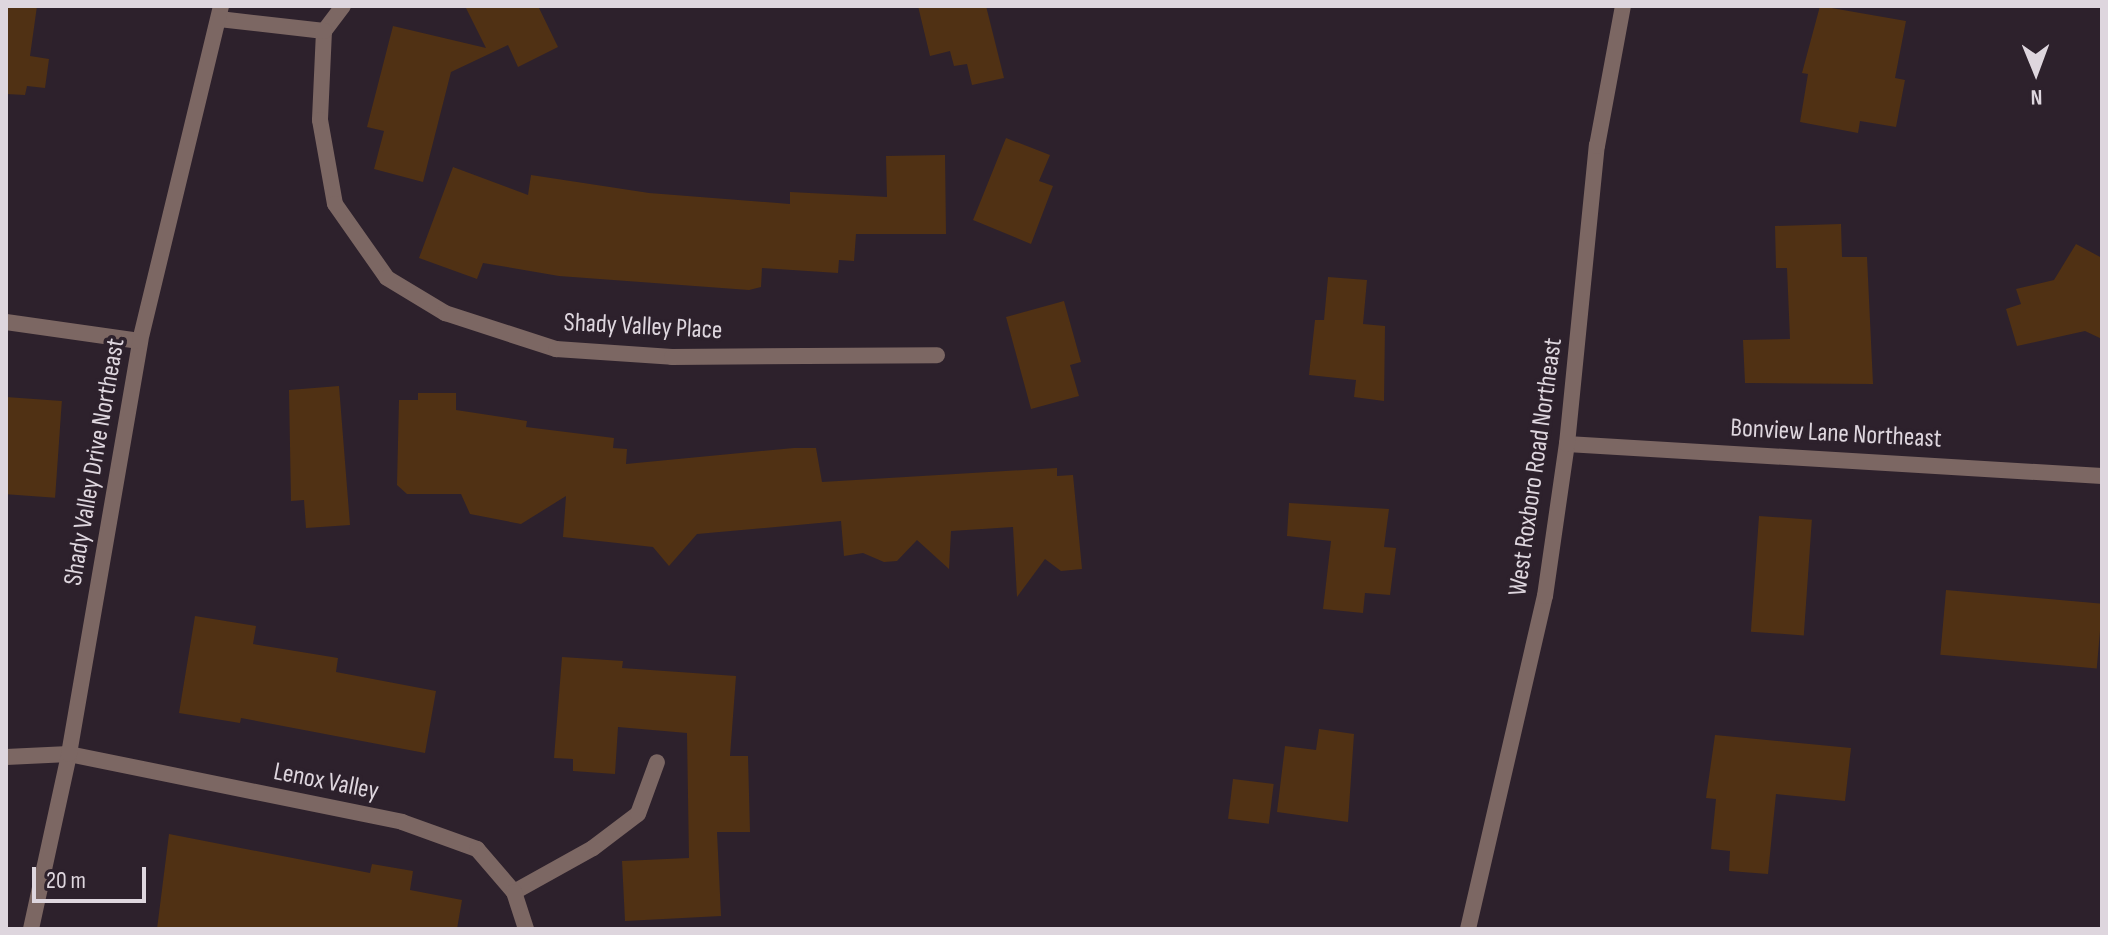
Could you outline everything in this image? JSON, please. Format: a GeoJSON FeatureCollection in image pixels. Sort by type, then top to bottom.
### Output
{"type":"FeatureCollection","features":[{"type":"Feature","properties":{"kind":"street"},"geometry":{"type":"LineString","coordinates":[[220,13],[324,31],[343,6]]}},
{"type":"Feature","properties":{"kind":"street","name":"West Roxboro Road Northeast"},"geometry":{"type":"LineString","coordinates":[[1468,929],[1545,596],[1567,444],[1597,146],[1623,6]]}},
{"type":"Feature","properties":{"kind":"street","name":"Shady Valley Drive Northeast"},"geometry":{"type":"LineString","coordinates":[[31,929],[69,754],[140,341],[220,13]]}},
{"type":"Feature","properties":{"kind":"street","name":"Shady Valley Place"},"geometry":{"type":"LineString","coordinates":[[324,31],[320,120],[335,204],[387,278],[445,313],[556,349],[672,357],[937,355]]}},
{"type":"Feature","properties":{"kind":"street"},"geometry":{"type":"LineString","coordinates":[[6,322],[140,341]]}},
{"type":"Feature","properties":{"kind":"street","name":"Bonview Lane Northeast"},"geometry":{"type":"LineString","coordinates":[[1567,444],[2102,476]]}},
{"type":"Feature","properties":{"kind":"street","name":"Lenox Valley"},"geometry":{"type":"LineString","coordinates":[[6,757],[69,754],[402,822],[477,849],[514,892],[526,929]]}},
{"type":"Feature","properties":{"kind":"street"},"geometry":{"type":"LineString","coordinates":[[514,892],[593,848],[638,814],[657,762]]}},
{"type":"Feature","properties":{"kind":"building"},"geometry":{"type":"Polygon","coordinates":[[[6,6],[37,6],[30,56],[49,59],[45,88],[27,86],[25,95],[6,94],[6,6]]]}},
{"type":"Feature","properties":{"kind":"building"},"geometry":{"type":"Polygon","coordinates":[[[465,6],[538,6],[558,47],[518,67],[508,45],[451,72],[423,182],[374,169],[384,131],[367,127],[393,26],[486,48],[465,6]]]}},
{"type":"Feature","properties":{"kind":"building"},"geometry":{"type":"Polygon","coordinates":[[[918,6],[986,6],[1004,78],[972,85],[967,64],[954,66],[950,51],[930,56],[918,6]]]}},
{"type":"Feature","properties":{"kind":"building"},"geometry":{"type":"Polygon","coordinates":[[[1820,6],[1906,21],[1895,78],[1905,80],[1896,127],[1860,121],[1858,133],[1800,122],[1808,74],[1802,73],[1820,6]]]}},
{"type":"Feature","properties":{"kind":"building"},"geometry":{"type":"Polygon","coordinates":[[[1006,138],[1050,155],[1039,181],[1053,186],[1031,244],[973,220],[1006,138]]]}},
{"type":"Feature","properties":{"kind":"building"},"geometry":{"type":"Polygon","coordinates":[[[945,155],[946,234],[856,234],[854,261],[839,260],[838,273],[762,268],[761,287],[749,290],[559,276],[483,263],[477,279],[419,258],[453,167],[528,195],[531,175],[649,193],[790,204],[790,192],[887,197],[886,156],[945,155]]]}},
{"type":"Feature","properties":{"kind":"building"},"geometry":{"type":"Polygon","coordinates":[[[1841,224],[1842,257],[1867,257],[1873,384],[1745,383],[1743,340],[1790,339],[1787,268],[1776,268],[1775,226],[1841,224]]]}},
{"type":"Feature","properties":{"kind":"building"},"geometry":{"type":"Polygon","coordinates":[[[2076,244],[2102,258],[2102,339],[2085,331],[2017,346],[2006,309],[2021,304],[2016,289],[2054,280],[2076,244]]]}},
{"type":"Feature","properties":{"kind":"building"},"geometry":{"type":"Polygon","coordinates":[[[1328,277],[1367,280],[1363,324],[1385,326],[1384,401],[1354,397],[1356,380],[1309,375],[1315,320],[1324,320],[1328,277]]]}},
{"type":"Feature","properties":{"kind":"building"},"geometry":{"type":"Polygon","coordinates":[[[1064,301],[1081,362],[1070,365],[1079,396],[1031,409],[1006,317],[1064,301]]]}},
{"type":"Feature","properties":{"kind":"building"},"geometry":{"type":"Polygon","coordinates":[[[339,386],[350,525],[306,528],[304,500],[291,501],[289,390],[339,386]]]}},
{"type":"Feature","properties":{"kind":"building"},"geometry":{"type":"Polygon","coordinates":[[[418,393],[456,393],[456,410],[527,421],[526,427],[614,438],[613,448],[627,449],[626,464],[816,448],[822,482],[1057,468],[1057,476],[1073,475],[1082,569],[1061,571],[1045,559],[1017,597],[1013,527],[951,531],[949,569],[917,540],[897,561],[884,562],[863,553],[844,556],[841,521],[697,534],[669,566],[653,547],[563,537],[566,496],[521,524],[470,514],[461,494],[407,494],[397,485],[399,400],[418,400],[418,393]]]}},
{"type":"Feature","properties":{"kind":"building"},"geometry":{"type":"Polygon","coordinates":[[[6,397],[62,401],[55,498],[6,494],[6,397]]]}},
{"type":"Feature","properties":{"kind":"building"},"geometry":{"type":"Polygon","coordinates":[[[1289,503],[1389,509],[1384,547],[1396,548],[1390,595],[1365,593],[1363,613],[1323,609],[1331,541],[1287,536],[1289,503]]]}},
{"type":"Feature","properties":{"kind":"building"},"geometry":{"type":"Polygon","coordinates":[[[1759,516],[1812,520],[1804,635],[1751,632],[1759,516]]]}},
{"type":"Feature","properties":{"kind":"building"},"geometry":{"type":"Polygon","coordinates":[[[1946,590],[2102,604],[2097,668],[1940,655],[1946,590]]]}},
{"type":"Feature","properties":{"kind":"building"},"geometry":{"type":"Polygon","coordinates":[[[195,616],[256,626],[253,644],[338,658],[336,672],[436,691],[425,753],[241,718],[240,723],[179,713],[195,616]]]}},
{"type":"Feature","properties":{"kind":"building"},"geometry":{"type":"Polygon","coordinates":[[[562,657],[623,661],[622,668],[736,676],[730,756],[748,756],[750,832],[717,832],[721,916],[625,921],[622,861],[689,858],[687,733],[618,727],[615,774],[573,771],[573,759],[554,758],[562,657]]]}},
{"type":"Feature","properties":{"kind":"building"},"geometry":{"type":"Polygon","coordinates":[[[1319,729],[1354,734],[1348,822],[1277,812],[1285,746],[1316,750],[1319,729]]]}},
{"type":"Feature","properties":{"kind":"building"},"geometry":{"type":"Polygon","coordinates":[[[1715,735],[1851,748],[1845,801],[1776,794],[1768,874],[1729,871],[1730,851],[1711,849],[1716,799],[1706,798],[1715,735]]]}},
{"type":"Feature","properties":{"kind":"building"},"geometry":{"type":"Polygon","coordinates":[[[1233,779],[1274,784],[1269,824],[1228,819],[1233,779]]]}},
{"type":"Feature","properties":{"kind":"building"},"geometry":{"type":"Polygon","coordinates":[[[169,834],[370,873],[372,864],[413,871],[410,890],[462,900],[457,929],[157,929],[169,834]]]}}]}
